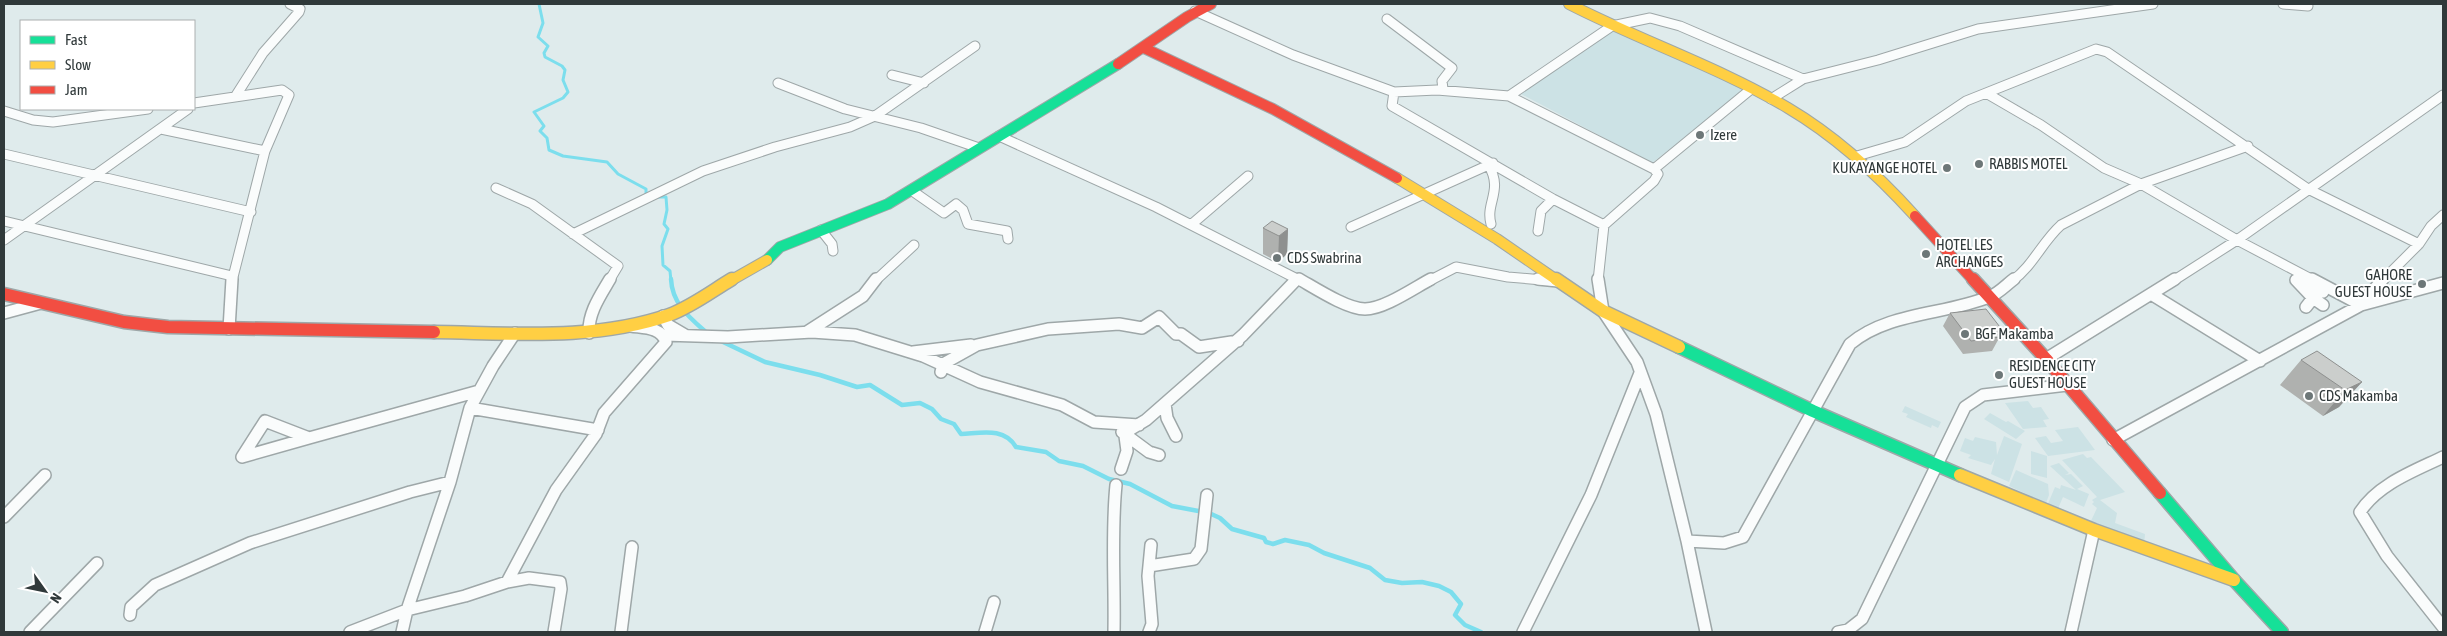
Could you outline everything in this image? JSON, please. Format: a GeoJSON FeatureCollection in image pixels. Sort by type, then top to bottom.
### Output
{"type":"FeatureCollection","features":[{"type":"Feature","properties":{"kind":"street"},"geometry":{"type":"LineString","coordinates":[[294,6],[310,4]]}},
{"type":"Feature","properties":{"kind":"street"},"geometry":{"type":"LineString","coordinates":[[4,294],[124,322],[229,329],[589,333],[631,326],[688,306],[765,262],[780,247],[888,204],[1144,48],[1196,11],[1211,4]]}},
{"type":"Feature","properties":{"kind":"street"},"geometry":{"type":"LineString","coordinates":[[1569,4],[1612,26],[1771,99],[1792,111],[1857,156],[1884,181],[2046,359],[2234,580],[2282,632]]}},
{"type":"Feature","properties":{"kind":"street"},"geometry":{"type":"LineString","coordinates":[[1771,99],[1803,79],[1878,60],[1978,28],[2053,20],[2153,4]]}},
{"type":"Feature","properties":{"kind":"street"},"geometry":{"type":"LineString","coordinates":[[2283,4],[2308,6]]}},
{"type":"Feature","properties":{"kind":"street"},"geometry":{"type":"LineString","coordinates":[[235,97],[263,53],[299,12],[294,6]]}},
{"type":"Feature","properties":{"kind":"street"},"geometry":{"type":"LineString","coordinates":[[1196,11],[1335,73],[1394,92],[1416,89],[1443,89],[1509,96],[1654,169],[1658,174],[1654,180],[1604,226],[1598,278],[1603,311],[1637,362],[1656,414],[1687,541],[1706,632]]}},
{"type":"Feature","properties":{"kind":"street"},"geometry":{"type":"LineString","coordinates":[[1387,19],[1452,68],[1442,81],[1443,89]]}},
{"type":"Feature","properties":{"kind":"street"},"geometry":{"type":"LineString","coordinates":[[1509,96],[1612,26],[1640,19],[1660,20],[1680,26],[1803,79]]}},
{"type":"Feature","properties":{"kind":"street"},"geometry":{"type":"LineString","coordinates":[[573,234],[703,171],[775,147],[850,127],[875,116],[975,46]]}},
{"type":"Feature","properties":{"kind":"street"},"geometry":{"type":"LineString","coordinates":[[1144,48],[1194,70],[1343,145],[1497,239],[1603,311],[1813,411],[1935,464],[2094,530],[2234,580]]}},
{"type":"Feature","properties":{"kind":"street"},"geometry":{"type":"LineString","coordinates":[[1857,156],[1887,149],[1905,142],[1948,111],[2089,50],[2098,49],[2106,52],[2248,146],[2308,189],[2419,244]]}},
{"type":"Feature","properties":{"kind":"street"},"geometry":{"type":"LineString","coordinates":[[892,75],[924,83]]}},
{"type":"Feature","properties":{"kind":"street"},"geometry":{"type":"LineString","coordinates":[[778,83],[798,89],[822,101],[921,128],[979,148]]}},
{"type":"Feature","properties":{"kind":"street"},"geometry":{"type":"LineString","coordinates":[[195,103],[282,90],[289,95],[264,151],[251,212],[232,276],[229,329]]}},
{"type":"Feature","properties":{"kind":"street"},"geometry":{"type":"LineString","coordinates":[[1654,169],[1750,90]]}},
{"type":"Feature","properties":{"kind":"street"},"geometry":{"type":"LineString","coordinates":[[1394,92],[1392,106],[1491,164],[1604,226]]}},
{"type":"Feature","properties":{"kind":"street"},"geometry":{"type":"LineString","coordinates":[[1986,93],[2041,125],[2104,168],[2141,184],[2327,291]]}},
{"type":"Feature","properties":{"kind":"street"},"geometry":{"type":"LineString","coordinates":[[2046,359],[2126,311],[2237,240],[2442,98]]}},
{"type":"Feature","properties":{"kind":"street"},"geometry":{"type":"LineString","coordinates":[[4,111],[33,120],[53,122],[141,110]]}},
{"type":"Feature","properties":{"kind":"street"},"geometry":{"type":"LineString","coordinates":[[4,240],[187,110]]}},
{"type":"Feature","properties":{"kind":"street"},"geometry":{"type":"LineString","coordinates":[[161,129],[264,151]]}},
{"type":"Feature","properties":{"kind":"street"},"geometry":{"type":"LineString","coordinates":[[1000,136],[1192,224],[1296,280],[1353,307],[1365,309],[1380,306],[1456,267],[1508,277],[1558,281]]}},
{"type":"Feature","properties":{"kind":"street"},"geometry":{"type":"LineString","coordinates":[[1687,541],[1739,541],[1743,537],[1850,344],[1863,333],[1888,324],[1990,297],[2024,272],[2057,228],[2141,184],[2248,146]]}},
{"type":"Feature","properties":{"kind":"street"},"geometry":{"type":"LineString","coordinates":[[4,154],[251,212]]}},
{"type":"Feature","properties":{"kind":"street"},"geometry":{"type":"LineString","coordinates":[[1351,227],[1491,164]]}},
{"type":"Feature","properties":{"kind":"street"},"geometry":{"type":"LineString","coordinates":[[1491,164],[1495,195],[1489,215],[1491,224]]}},
{"type":"Feature","properties":{"kind":"street"},"geometry":{"type":"LineString","coordinates":[[1192,224],[1248,176]]}},
{"type":"Feature","properties":{"kind":"street"},"geometry":{"type":"LineString","coordinates":[[496,188],[523,198],[618,266],[597,301],[588,327],[589,333]]}},
{"type":"Feature","properties":{"kind":"street"},"geometry":{"type":"LineString","coordinates":[[910,190],[944,212],[956,204],[963,210],[968,224],[1007,231],[1008,239]]}},
{"type":"Feature","properties":{"kind":"street"},"geometry":{"type":"LineString","coordinates":[[1538,231],[1541,212],[1554,200],[1553,198]]}},
{"type":"Feature","properties":{"kind":"street"},"geometry":{"type":"LineString","coordinates":[[2361,305],[2395,266],[2419,244],[2443,215]]}},
{"type":"Feature","properties":{"kind":"street"},"geometry":{"type":"LineString","coordinates":[[4,221],[232,276]]}},
{"type":"Feature","properties":{"kind":"street"},"geometry":{"type":"LineString","coordinates":[[821,230],[832,244],[833,251]]}},
{"type":"Feature","properties":{"kind":"street"},"geometry":{"type":"LineString","coordinates":[[807,332],[863,296],[878,277],[914,245]]}},
{"type":"Feature","properties":{"kind":"street"},"geometry":{"type":"LineString","coordinates":[[1125,436],[1165,404],[1272,310],[1296,280]]}},
{"type":"Feature","properties":{"kind":"street"},"geometry":{"type":"LineString","coordinates":[[2322,306],[2310,302],[2296,280],[2361,305]]}},
{"type":"Feature","properties":{"kind":"street"},"geometry":{"type":"LineString","coordinates":[[2113,440],[2361,305],[2443,283]]}},
{"type":"Feature","properties":{"kind":"street"},"geometry":{"type":"LineString","coordinates":[[2310,302],[2327,291]]}},
{"type":"Feature","properties":{"kind":"street"},"geometry":{"type":"LineString","coordinates":[[2151,294],[2260,361]]}},
{"type":"Feature","properties":{"kind":"street"},"geometry":{"type":"LineString","coordinates":[[4,313],[41,303]]}},
{"type":"Feature","properties":{"kind":"street"},"geometry":{"type":"LineString","coordinates":[[663,316],[668,325],[685,335]]}},
{"type":"Feature","properties":{"kind":"street"},"geometry":{"type":"LineString","coordinates":[[913,355],[977,345],[1048,329],[1119,324],[1142,328],[1159,317],[1176,334],[1181,334],[1199,347],[1213,362]]}},
{"type":"Feature","properties":{"kind":"street"},"geometry":{"type":"LineString","coordinates":[[508,582],[556,490],[598,430],[604,413],[666,342],[664,335],[660,331],[631,326]]}},
{"type":"Feature","properties":{"kind":"street"},"geometry":{"type":"LineString","coordinates":[[664,335],[728,337],[807,332],[855,335],[913,355],[980,382],[1062,405],[1094,422],[1139,425]]}},
{"type":"Feature","properties":{"kind":"street"},"geometry":{"type":"LineString","coordinates":[[402,632],[407,610],[450,482],[470,408],[515,333]]}},
{"type":"Feature","properties":{"kind":"street"},"geometry":{"type":"LineString","coordinates":[[1199,347],[1238,341]]}},
{"type":"Feature","properties":{"kind":"street"},"geometry":{"type":"LineString","coordinates":[[942,368],[977,345]]}},
{"type":"Feature","properties":{"kind":"street"},"geometry":{"type":"LineString","coordinates":[[1524,632],[1591,495],[1640,374]]}},
{"type":"Feature","properties":{"kind":"street"},"geometry":{"type":"LineString","coordinates":[[1838,632],[1848,630],[1862,619],[1935,464],[1965,407],[1983,395],[2067,385]]}},
{"type":"Feature","properties":{"kind":"street"},"geometry":{"type":"LineString","coordinates":[[310,439],[292,433],[278,422],[265,421],[242,457],[277,449],[479,391]]}},
{"type":"Feature","properties":{"kind":"street"},"geometry":{"type":"LineString","coordinates":[[1165,404],[1167,418],[1176,436]]}},
{"type":"Feature","properties":{"kind":"street"},"geometry":{"type":"LineString","coordinates":[[470,408],[598,430]]}},
{"type":"Feature","properties":{"kind":"street"},"geometry":{"type":"LineString","coordinates":[[1115,423],[1125,436],[1149,452],[1159,456]]}},
{"type":"Feature","properties":{"kind":"street"},"geometry":{"type":"LineString","coordinates":[[1121,468],[1127,451],[1125,436]]}},
{"type":"Feature","properties":{"kind":"street"},"geometry":{"type":"LineString","coordinates":[[2443,457],[2397,481],[2363,504],[2360,512],[2387,556],[2443,627]]}},
{"type":"Feature","properties":{"kind":"street"},"geometry":{"type":"LineString","coordinates":[[4,517],[45,475]]}},
{"type":"Feature","properties":{"kind":"street"},"geometry":{"type":"LineString","coordinates":[[130,615],[131,607],[155,584],[250,543],[410,492],[450,482]]}},
{"type":"Feature","properties":{"kind":"street"},"geometry":{"type":"LineString","coordinates":[[1114,632],[1116,568],[1112,526],[1116,485]]}},
{"type":"Feature","properties":{"kind":"street"},"geometry":{"type":"LineString","coordinates":[[1149,566],[1194,559],[1201,549],[1207,495]]}},
{"type":"Feature","properties":{"kind":"street"},"geometry":{"type":"LineString","coordinates":[[2071,632],[2094,530]]}},
{"type":"Feature","properties":{"kind":"street"},"geometry":{"type":"LineString","coordinates":[[1149,632],[1152,624],[1149,566],[1151,545]]}},
{"type":"Feature","properties":{"kind":"street"},"geometry":{"type":"LineString","coordinates":[[621,632],[632,547]]}},
{"type":"Feature","properties":{"kind":"street"},"geometry":{"type":"LineString","coordinates":[[30,632],[97,563]]}},
{"type":"Feature","properties":{"kind":"street"},"geometry":{"type":"LineString","coordinates":[[350,632],[407,610],[529,578],[560,582],[561,589],[554,632]]}},
{"type":"Feature","properties":{"kind":"street"},"geometry":{"type":"LineString","coordinates":[[986,632],[994,602]]}},
{"type":"Feature","properties":{"kind":"shaded area"},"geometry":{"type":"Polygon","coordinates":[[[1614,29],[1746,89],[1652,163],[1521,94],[1614,29]]]}},
{"type":"Feature","properties":{"kind":"shaded area"},"geometry":{"type":"Polygon","coordinates":[[[2028,401],[2033,408],[2041,407],[2049,419],[2043,420],[2047,427],[2023,429],[2005,403],[2028,401]]]}},
{"type":"Feature","properties":{"kind":"shaded area"},"geometry":{"type":"Polygon","coordinates":[[[1905,406],[1941,422],[1938,428],[1932,425],[1931,428],[1906,417],[1908,414],[1902,412],[1905,406]]]}},
{"type":"Feature","properties":{"kind":"shaded area"},"geometry":{"type":"Polygon","coordinates":[[[1990,413],[2025,431],[2016,439],[1984,419],[1990,413]]]}},
{"type":"Feature","properties":{"kind":"shaded area"},"geometry":{"type":"Polygon","coordinates":[[[2078,427],[2095,450],[2048,456],[2035,438],[2046,436],[2051,443],[2063,441],[2055,430],[2078,427]]]}},
{"type":"Feature","properties":{"kind":"shaded area"},"geometry":{"type":"Polygon","coordinates":[[[2004,436],[2022,444],[2009,482],[1991,474],[1995,459],[1991,465],[1968,458],[1971,455],[1960,451],[1965,438],[1973,441],[1975,437],[1996,442],[1997,455],[2004,436]]]}},
{"type":"Feature","properties":{"kind":"shaded area"},"geometry":{"type":"Polygon","coordinates":[[[2031,451],[2047,456],[2047,478],[2031,474],[2031,451]]]}},
{"type":"Feature","properties":{"kind":"shaded area"},"geometry":{"type":"Polygon","coordinates":[[[2083,454],[2087,458],[2091,457],[2125,492],[2100,500],[2117,513],[2115,523],[2145,534],[2144,546],[2090,523],[2097,508],[2092,504],[2094,502],[2092,500],[2097,497],[2062,460],[2083,454]]]}},
{"type":"Feature","properties":{"kind":"shaded area"},"geometry":{"type":"Polygon","coordinates":[[[2059,463],[2069,473],[2065,475],[2071,474],[2083,486],[2077,489],[2089,494],[2084,507],[2063,497],[2057,511],[2047,506],[2055,487],[2060,489],[2061,485],[2076,490],[2050,466],[2059,463]]]}},
{"type":"Feature","properties":{"kind":"shaded area"},"geometry":{"type":"Polygon","coordinates":[[[2016,470],[2048,484],[2049,495],[2046,503],[2009,486],[2016,470]]]}},
{"type":"Feature","properties":{"kind":"building"},"geometry":{"type":"Polygon","coordinates":[[[1272,221],[1288,229],[1279,236],[1263,228],[1272,221]]]}},
{"type":"Feature","properties":{"kind":"building"},"geometry":{"type":"Polygon","coordinates":[[[1986,309],[2003,331],[1995,332],[2000,337],[1971,341],[1950,313],[1986,309]]]}},
{"type":"Feature","properties":{"kind":"building"},"geometry":{"type":"Polygon","coordinates":[[[2317,351],[2362,382],[2345,390],[2301,360],[2317,351]]]}},
{"type":"Feature","properties":{"kind":"waterway"},"geometry":{"type":"LineString","coordinates":[[539,4],[543,23],[538,37],[548,46],[544,53],[545,57],[562,66],[565,70],[563,80],[568,92],[563,98],[534,112],[544,126],[540,131],[547,138],[549,150],[563,156],[607,162],[618,174],[646,189],[646,194],[649,197]]}},
{"type":"Feature","properties":{"kind":"waterway"},"geometry":{"type":"LineString","coordinates":[[656,197],[666,197],[667,210],[664,224],[668,229],[662,246],[663,265],[670,271],[671,281]]}},
{"type":"Feature","properties":{"kind":"waterway"},"geometry":{"type":"LineString","coordinates":[[671,279],[672,288],[678,303],[688,316],[707,333]]}},
{"type":"Feature","properties":{"kind":"waterway"},"geometry":{"type":"LineString","coordinates":[[721,341],[765,362],[820,375],[857,387],[870,385],[902,405],[920,403],[932,409],[941,419],[954,424],[961,434],[984,432],[1005,436],[1016,447],[1046,452],[1059,461],[1083,466],[1109,479],[1130,484],[1172,506],[1209,513],[1220,518],[1232,529],[1264,538],[1266,542],[1273,544],[1285,540],[1309,545],[1324,553],[1370,568],[1385,580],[1402,583],[1422,582],[1439,586],[1451,592],[1461,604],[1455,615],[1465,625],[1481,632]]}},
{"type":"Feature","properties":{"kind":"traffic: fast"},"geometry":{"type":"LineString","coordinates":[[767,260],[780,247],[888,204],[1118,64]]}},
{"type":"Feature","properties":{"kind":"traffic: fast"},"geometry":{"type":"LineString","coordinates":[[1679,347],[1813,411],[1960,475]]}},
{"type":"Feature","properties":{"kind":"traffic: fast"},"geometry":{"type":"LineString","coordinates":[[2160,493],[2234,580],[2282,632]]}},
{"type":"Feature","properties":{"kind":"traffic: slow"},"geometry":{"type":"LineString","coordinates":[[1569,4],[1623,31],[1734,80],[1806,119],[1856,157],[1915,216]]}},
{"type":"Feature","properties":{"kind":"traffic: slow"},"geometry":{"type":"LineString","coordinates":[[1397,178],[1497,239],[1603,311],[1679,347]]}},
{"type":"Feature","properties":{"kind":"traffic: slow"},"geometry":{"type":"LineString","coordinates":[[434,332],[572,334],[631,326],[671,314],[767,260]]}},
{"type":"Feature","properties":{"kind":"traffic: slow"},"geometry":{"type":"LineString","coordinates":[[1960,475],[2094,530],[2234,580]]}},
{"type":"Feature","properties":{"kind":"traffic: jam"},"geometry":{"type":"LineString","coordinates":[[1118,64],[1187,17],[1211,4]]}},
{"type":"Feature","properties":{"kind":"traffic: jam"},"geometry":{"type":"LineString","coordinates":[[1144,48],[1209,77],[1273,109],[1336,142],[1397,178]]}},
{"type":"Feature","properties":{"kind":"traffic: jam"},"geometry":{"type":"LineString","coordinates":[[1915,216],[2046,359],[2160,493]]}},
{"type":"Feature","properties":{"kind":"traffic: jam"},"geometry":{"type":"LineString","coordinates":[[4,294],[124,322],[168,327],[434,332]]}},
{"type":"Feature","properties":{"kind":"place","name":"Izere"},"geometry":{"type":"Point","coordinates":[1700,135]}},
{"type":"Feature","properties":{"kind":"place","name":"RABBIS MOTEL"},"geometry":{"type":"Point","coordinates":[1979,164]}},
{"type":"Feature","properties":{"kind":"place","name":"KUKAYANGE HOTEL"},"geometry":{"type":"Point","coordinates":[1947,168]}},
{"type":"Feature","properties":{"kind":"place","name":"HOTEL LES ARCHANGES"},"geometry":{"type":"Point","coordinates":[1926,254]}},
{"type":"Feature","properties":{"kind":"place","name":"CDS Swabrina"},"geometry":{"type":"Point","coordinates":[1277,258]}},
{"type":"Feature","properties":{"kind":"place","name":"GAHORE GUEST HOUSE"},"geometry":{"type":"Point","coordinates":[2422,284]}},
{"type":"Feature","properties":{"kind":"place","name":"BGF Makamba"},"geometry":{"type":"Point","coordinates":[1965,334]}},
{"type":"Feature","properties":{"kind":"place","name":"RESIDENCE CITY GUEST HOUSE"},"geometry":{"type":"Point","coordinates":[1999,375]}},
{"type":"Feature","properties":{"kind":"place","name":"CDS Makamba"},"geometry":{"type":"Point","coordinates":[2309,396]}}]}
